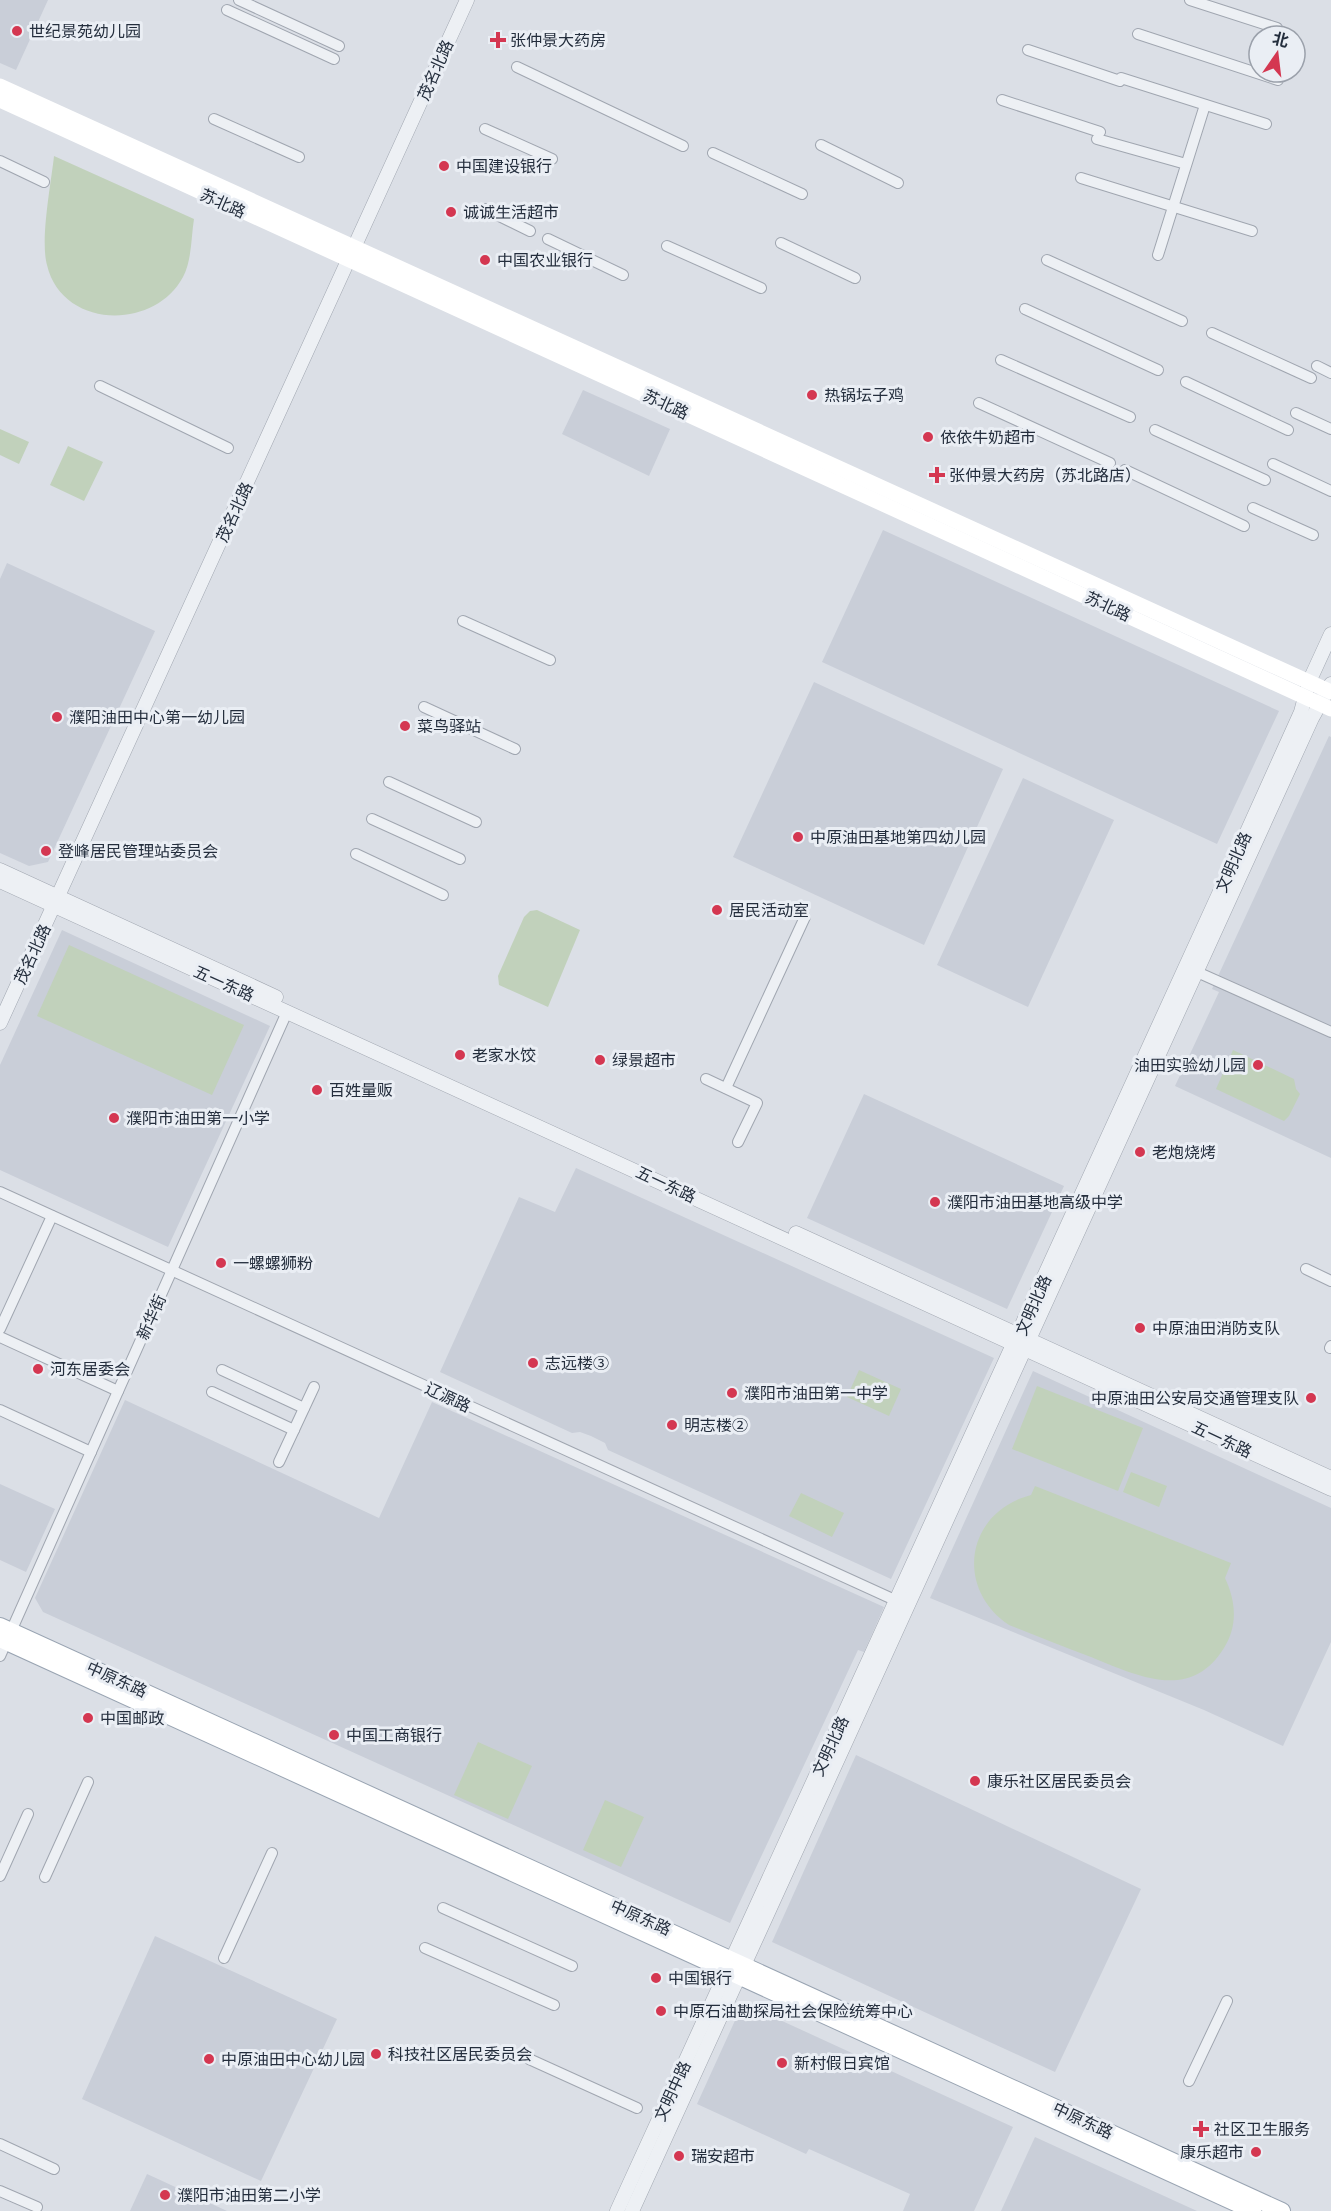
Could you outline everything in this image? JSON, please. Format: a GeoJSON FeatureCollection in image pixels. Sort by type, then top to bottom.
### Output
{"type":"FeatureCollection","features":[{"type":"Feature","properties":{"kind":"main road","name":"苏北路"},"geometry":{"type":"LineString","coordinates":[[0,86],[352,253],[1307,689],[1328,696]]}},
{"type":"Feature","properties":{"kind":"main road","name":"苏北路"},"geometry":{"type":"LineString","coordinates":[[0,100],[352,253]]}},
{"type":"Feature","properties":{"kind":"main road","name":"中原东路"},"geometry":{"type":"LineString","coordinates":[[3,1639],[1282,2211]]}},
{"type":"Feature","properties":{"kind":"main road","name":"中原东路"},"geometry":{"type":"LineString","coordinates":[[735,1968],[1253,2211]]}},
{"type":"Feature","properties":{"kind":"street"},"geometry":{"type":"LineString","coordinates":[[239,0],[339,46]]}},
{"type":"Feature","properties":{"kind":"street","name":"茂名北路"},"geometry":{"type":"LineString","coordinates":[[0,1023],[467,0]]}},
{"type":"Feature","properties":{"kind":"street"},"geometry":{"type":"LineString","coordinates":[[1190,0],[1265,24]]}},
{"type":"Feature","properties":{"kind":"street"},"geometry":{"type":"LineString","coordinates":[[227,10],[334,59]]}},
{"type":"Feature","properties":{"kind":"street"},"geometry":{"type":"LineString","coordinates":[[1138,34],[1247,70]]}},
{"type":"Feature","properties":{"kind":"street"},"geometry":{"type":"LineString","coordinates":[[1028,50],[1266,124]]}},
{"type":"Feature","properties":{"kind":"street"},"geometry":{"type":"LineString","coordinates":[[517,67],[683,146]]}},
{"type":"Feature","properties":{"kind":"street"},"geometry":{"type":"LineString","coordinates":[[1002,100],[1186,164]]}},
{"type":"Feature","properties":{"kind":"street"},"geometry":{"type":"LineString","coordinates":[[1158,255],[1205,105]]}},
{"type":"Feature","properties":{"kind":"street"},"geometry":{"type":"LineString","coordinates":[[214,118],[298,157]]}},
{"type":"Feature","properties":{"kind":"street"},"geometry":{"type":"LineString","coordinates":[[485,129],[552,159]]}},
{"type":"Feature","properties":{"kind":"street"},"geometry":{"type":"LineString","coordinates":[[821,145],[898,183]]}},
{"type":"Feature","properties":{"kind":"street"},"geometry":{"type":"LineString","coordinates":[[713,153],[802,194]]}},
{"type":"Feature","properties":{"kind":"street"},"geometry":{"type":"LineString","coordinates":[[0,161],[44,182]]}},
{"type":"Feature","properties":{"kind":"street"},"geometry":{"type":"LineString","coordinates":[[1081,178],[1252,231]]}},
{"type":"Feature","properties":{"kind":"street"},"geometry":{"type":"LineString","coordinates":[[485,209],[530,231]]}},
{"type":"Feature","properties":{"kind":"street"},"geometry":{"type":"LineString","coordinates":[[548,239],[623,275]]}},
{"type":"Feature","properties":{"kind":"street"},"geometry":{"type":"LineString","coordinates":[[781,243],[855,278]]}},
{"type":"Feature","properties":{"kind":"street"},"geometry":{"type":"LineString","coordinates":[[667,246],[761,288]]}},
{"type":"Feature","properties":{"kind":"street"},"geometry":{"type":"LineString","coordinates":[[1047,260],[1182,321]]}},
{"type":"Feature","properties":{"kind":"street"},"geometry":{"type":"LineString","coordinates":[[1025,309],[1158,370]]}},
{"type":"Feature","properties":{"kind":"street"},"geometry":{"type":"LineString","coordinates":[[1212,333],[1311,378]]}},
{"type":"Feature","properties":{"kind":"street"},"geometry":{"type":"LineString","coordinates":[[1000,360],[1130,417]]}},
{"type":"Feature","properties":{"kind":"street"},"geometry":{"type":"LineString","coordinates":[[1317,366],[1331,373]]}},
{"type":"Feature","properties":{"kind":"street"},"geometry":{"type":"LineString","coordinates":[[1186,382],[1288,430]]}},
{"type":"Feature","properties":{"kind":"street"},"geometry":{"type":"LineString","coordinates":[[100,386],[228,448]]}},
{"type":"Feature","properties":{"kind":"street"},"geometry":{"type":"LineString","coordinates":[[979,403],[1110,463]]}},
{"type":"Feature","properties":{"kind":"street"},"geometry":{"type":"LineString","coordinates":[[1296,413],[1331,429]]}},
{"type":"Feature","properties":{"kind":"street"},"geometry":{"type":"LineString","coordinates":[[1155,430],[1265,480]]}},
{"type":"Feature","properties":{"kind":"street"},"geometry":{"type":"LineString","coordinates":[[1273,464],[1331,491]]}},
{"type":"Feature","properties":{"kind":"street"},"geometry":{"type":"LineString","coordinates":[[1125,470],[1244,526]]}},
{"type":"Feature","properties":{"kind":"street"},"geometry":{"type":"LineString","coordinates":[[1253,508],[1312,535]]}},
{"type":"Feature","properties":{"kind":"street"},"geometry":{"type":"LineString","coordinates":[[463,621],[550,660]]}},
{"type":"Feature","properties":{"kind":"street","name":"文明北路"},"geometry":{"type":"LineString","coordinates":[[735,1968],[897,1601],[1023,1341],[1296,723],[1307,689],[1331,634]]}},
{"type":"Feature","properties":{"kind":"street","name":"文明北路"},"geometry":{"type":"LineString","coordinates":[[735,1968],[1023,1341],[1328,696]]}},
{"type":"Feature","properties":{"kind":"street"},"geometry":{"type":"LineString","coordinates":[[424,707],[515,749]]}},
{"type":"Feature","properties":{"kind":"street"},"geometry":{"type":"LineString","coordinates":[[389,782],[476,822]]}},
{"type":"Feature","properties":{"kind":"street"},"geometry":{"type":"LineString","coordinates":[[372,819],[460,859]]}},
{"type":"Feature","properties":{"kind":"street"},"geometry":{"type":"LineString","coordinates":[[356,854],[444,895]]}},
{"type":"Feature","properties":{"kind":"street","name":"五一东路"},"geometry":{"type":"LineString","coordinates":[[0,870],[56,901],[287,1012],[1331,1478]]}},
{"type":"Feature","properties":{"kind":"street","name":"五一东路"},"geometry":{"type":"LineString","coordinates":[[0,881],[56,901],[1023,1341],[1331,1489]]}},
{"type":"Feature","properties":{"kind":"street"},"geometry":{"type":"LineString","coordinates":[[726,1088],[805,917]]}},
{"type":"Feature","properties":{"kind":"street"},"geometry":{"type":"LineString","coordinates":[[1197,972],[1331,1032]]}},
{"type":"Feature","properties":{"kind":"street","name":"新华街"},"geometry":{"type":"LineString","coordinates":[[3,1639],[91,1452],[287,1012]]}},
{"type":"Feature","properties":{"kind":"street"},"geometry":{"type":"LineString","coordinates":[[706,1079],[757,1103],[738,1142]]}},
{"type":"Feature","properties":{"kind":"street","name":"辽源路"},"geometry":{"type":"LineString","coordinates":[[0,1192],[897,1601]]}},
{"type":"Feature","properties":{"kind":"street"},"geometry":{"type":"LineString","coordinates":[[0,1329],[52,1216]]}},
{"type":"Feature","properties":{"kind":"street"},"geometry":{"type":"LineString","coordinates":[[1306,1269],[1331,1281]]}},
{"type":"Feature","properties":{"kind":"street"},"geometry":{"type":"LineString","coordinates":[[0,1337],[118,1391]]}},
{"type":"Feature","properties":{"kind":"street"},"geometry":{"type":"LineString","coordinates":[[222,1370],[304,1408]]}},
{"type":"Feature","properties":{"kind":"street"},"geometry":{"type":"LineString","coordinates":[[279,1462],[314,1388]]}},
{"type":"Feature","properties":{"kind":"street"},"geometry":{"type":"LineString","coordinates":[[212,1392],[294,1430]]}},
{"type":"Feature","properties":{"kind":"street"},"geometry":{"type":"LineString","coordinates":[[0,1410],[91,1452]]}},
{"type":"Feature","properties":{"kind":"street"},"geometry":{"type":"LineString","coordinates":[[45,1877],[88,1782]]}},
{"type":"Feature","properties":{"kind":"street"},"geometry":{"type":"LineString","coordinates":[[0,1876],[28,1814]]}},
{"type":"Feature","properties":{"kind":"street"},"geometry":{"type":"LineString","coordinates":[[224,1958],[272,1853]]}},
{"type":"Feature","properties":{"kind":"street"},"geometry":{"type":"LineString","coordinates":[[443,1908],[572,1966]]}},
{"type":"Feature","properties":{"kind":"street"},"geometry":{"type":"LineString","coordinates":[[425,1948],[554,2005]]}},
{"type":"Feature","properties":{"kind":"street","name":"文明中路"},"geometry":{"type":"LineString","coordinates":[[617,2211],[735,1968]]}},
{"type":"Feature","properties":{"kind":"street","name":"文明中路"},"geometry":{"type":"LineString","coordinates":[[632,2211],[735,1968]]}},
{"type":"Feature","properties":{"kind":"street"},"geometry":{"type":"LineString","coordinates":[[1189,2081],[1227,2001]]}},
{"type":"Feature","properties":{"kind":"street"},"geometry":{"type":"LineString","coordinates":[[530,2059],[637,2108]]}},
{"type":"Feature","properties":{"kind":"street"},"geometry":{"type":"LineString","coordinates":[[0,2144],[54,2169]]}},
{"type":"Feature","properties":{"kind":"street"},"geometry":{"type":"LineString","coordinates":[[0,2191],[37,2207]]}},
{"type":"Feature","properties":{"kind":"shaded area","name":"世纪景苑幼儿园"},"geometry":{"type":"Polygon","coordinates":[[[0,0],[48,0],[16,70],[0,63],[0,0]]]}},
{"type":"Feature","properties":{"kind":"shaded area"},"geometry":{"type":"Polygon","coordinates":[[[583,390],[670,429],[649,476],[562,434],[583,390]]]}},
{"type":"Feature","properties":{"kind":"shaded area"},"geometry":{"type":"Polygon","coordinates":[[[883,530],[1279,711],[1217,844],[822,662],[883,530]]]}},
{"type":"Feature","properties":{"kind":"shaded area","name":"濮阳油田中心第一幼儿园"},"geometry":{"type":"Polygon","coordinates":[[[7,563],[155,631],[48,862],[29,866],[0,853],[0,579],[7,563]]]}},
{"type":"Feature","properties":{"kind":"shaded area"},"geometry":{"type":"Polygon","coordinates":[[[814,682],[1003,769],[924,945],[733,857],[814,682]]]}},
{"type":"Feature","properties":{"kind":"shaded area"},"geometry":{"type":"Polygon","coordinates":[[[1329,736],[1331,737],[1331,1158],[1175,1086],[1219,992],[1212,989],[1329,736]]]}},
{"type":"Feature","properties":{"kind":"shaded area"},"geometry":{"type":"Polygon","coordinates":[[[1023,778],[1114,820],[1028,1007],[937,965],[1023,778]]]}},
{"type":"Feature","properties":{"kind":"shaded area","name":"濮阳市油田第一小学"},"geometry":{"type":"Polygon","coordinates":[[[62,930],[270,1026],[168,1247],[0,1170],[0,1065],[62,930]]]}},
{"type":"Feature","properties":{"kind":"shaded area","name":"濮阳市油田基地高级中学"},"geometry":{"type":"Polygon","coordinates":[[[864,1094],[1064,1186],[1007,1309],[807,1218],[864,1094]]]}},
{"type":"Feature","properties":{"kind":"shaded area","name":"濮阳市油田第一中学"},"geometry":{"type":"Polygon","coordinates":[[[576,1168],[994,1358],[891,1579],[608,1450],[605,1443],[591,1436],[580,1432],[572,1433],[440,1372],[519,1197],[555,1212],[576,1168]]]}},
{"type":"Feature","properties":{"kind":"shaded area"},"geometry":{"type":"Polygon","coordinates":[[[1033,1371],[1331,1508],[1331,1642],[1283,1746],[1204,1710],[930,1598],[1033,1371]]]}},
{"type":"Feature","properties":{"kind":"shaded area"},"geometry":{"type":"Polygon","coordinates":[[[125,1400],[379,1518],[432,1402],[884,1607],[864,1652],[858,1650],[730,1923],[43,1612],[35,1598],[125,1400]]]}},
{"type":"Feature","properties":{"kind":"shaded area"},"geometry":{"type":"Polygon","coordinates":[[[0,1484],[55,1509],[26,1572],[0,1560],[0,1484]]]}},
{"type":"Feature","properties":{"kind":"shaded area"},"geometry":{"type":"Polygon","coordinates":[[[856,1755],[1141,1889],[1055,2072],[772,1942],[856,1755]]]}},
{"type":"Feature","properties":{"kind":"shaded area","name":"中原油田中心幼儿园"},"geometry":{"type":"Polygon","coordinates":[[[155,1936],[337,2019],[261,2181],[82,2099],[155,1936]]]}},
{"type":"Feature","properties":{"kind":"shaded area"},"geometry":{"type":"Polygon","coordinates":[[[743,2003],[1013,2127],[974,2211],[903,2211],[910,2194],[809,2149],[806,2154],[697,2104],[743,2003]]]}},
{"type":"Feature","properties":{"kind":"shaded area"},"geometry":{"type":"Polygon","coordinates":[[[1035,2137],[1197,2211],[1001,2211],[1035,2137]]]}},
{"type":"Feature","properties":{"kind":"shaded area","name":"濮阳市油田第二小学"},"geometry":{"type":"Polygon","coordinates":[[[147,2174],[158,2179],[227,2211],[130,2211],[147,2174]]]}},
{"type":"Feature","properties":{"kind":"green space"},"geometry":{"type":"Polygon","coordinates":[[[54,156],[194,219],[186,270],[169,295],[152,307],[131,314],[110,315],[89,311],[70,301],[56,286],[45,254],[47,212],[54,156]]]}},
{"type":"Feature","properties":{"kind":"green space"},"geometry":{"type":"Polygon","coordinates":[[[0,429],[29,442],[19,464],[0,455],[0,429]]]}},
{"type":"Feature","properties":{"kind":"green space"},"geometry":{"type":"Polygon","coordinates":[[[68,446],[103,462],[84,501],[50,485],[68,446]]]}},
{"type":"Feature","properties":{"kind":"green space"},"geometry":{"type":"Polygon","coordinates":[[[537,910],[580,930],[548,1007],[499,985],[498,976],[524,917],[530,911],[537,910]]]}},
{"type":"Feature","properties":{"kind":"green space"},"geometry":{"type":"Polygon","coordinates":[[[69,945],[244,1025],[212,1095],[37,1016],[69,945]]]}},
{"type":"Feature","properties":{"kind":"green space"},"geometry":{"type":"Polygon","coordinates":[[[1233,1050],[1294,1079],[1296,1089],[1300,1094],[1284,1121],[1216,1089],[1233,1050]]]}},
{"type":"Feature","properties":{"kind":"green space"},"geometry":{"type":"Polygon","coordinates":[[[859,1370],[901,1389],[889,1416],[847,1397],[859,1370]]]}},
{"type":"Feature","properties":{"kind":"green space"},"geometry":{"type":"Polygon","coordinates":[[[1037,1386],[1143,1428],[1118,1491],[1012,1449],[1037,1386]]]}},
{"type":"Feature","properties":{"kind":"green space"},"geometry":{"type":"Polygon","coordinates":[[[1131,1472],[1167,1486],[1159,1507],[1123,1492],[1131,1472]]]}},
{"type":"Feature","properties":{"kind":"green space"},"geometry":{"type":"Polygon","coordinates":[[[1035,1486],[1231,1563],[1225,1578],[1233,1604],[1232,1631],[1224,1648],[1210,1665],[1195,1675],[1179,1680],[1144,1677],[1009,1625],[991,1609],[980,1591],[975,1572],[975,1552],[981,1534],[992,1517],[1009,1504],[1031,1495],[1035,1486]]]}},
{"type":"Feature","properties":{"kind":"green space"},"geometry":{"type":"Polygon","coordinates":[[[801,1493],[844,1513],[832,1537],[789,1516],[801,1493]]]}},
{"type":"Feature","properties":{"kind":"green space"},"geometry":{"type":"Polygon","coordinates":[[[478,1742],[532,1766],[508,1819],[454,1795],[478,1742]]]}},
{"type":"Feature","properties":{"kind":"green space"},"geometry":{"type":"Polygon","coordinates":[[[605,1800],[644,1817],[621,1867],[583,1850],[605,1800]]]}},
{"type":"Feature","properties":{"kind":"place","name":"世纪景苑幼儿园"},"geometry":{"type":"Point","coordinates":[17,31]}},
{"type":"Feature","properties":{"kind":"place","name":"张仲景大药房"},"geometry":{"type":"Point","coordinates":[498,40]}},
{"type":"Feature","properties":{"kind":"place","name":"中国建设银行"},"geometry":{"type":"Point","coordinates":[444,166]}},
{"type":"Feature","properties":{"kind":"place","name":"诚诚生活超市"},"geometry":{"type":"Point","coordinates":[451,212]}},
{"type":"Feature","properties":{"kind":"place","name":"中国农业银行"},"geometry":{"type":"Point","coordinates":[485,260]}},
{"type":"Feature","properties":{"kind":"place","name":"热锅坛子鸡"},"geometry":{"type":"Point","coordinates":[812,395]}},
{"type":"Feature","properties":{"kind":"place","name":"依依牛奶超市"},"geometry":{"type":"Point","coordinates":[928,437]}},
{"type":"Feature","properties":{"kind":"place","name":"张仲景大药房（苏北路店）"},"geometry":{"type":"Point","coordinates":[937,475]}},
{"type":"Feature","properties":{"kind":"place","name":"濮阳油田中心第一幼儿园"},"geometry":{"type":"Point","coordinates":[57,717]}},
{"type":"Feature","properties":{"kind":"place","name":"菜鸟驿站"},"geometry":{"type":"Point","coordinates":[405,726]}},
{"type":"Feature","properties":{"kind":"place","name":"中原油田基地第四幼儿园"},"geometry":{"type":"Point","coordinates":[798,837]}},
{"type":"Feature","properties":{"kind":"place","name":"登峰居民管理站委员会"},"geometry":{"type":"Point","coordinates":[46,851]}},
{"type":"Feature","properties":{"kind":"place","name":"居民活动室"},"geometry":{"type":"Point","coordinates":[717,910]}},
{"type":"Feature","properties":{"kind":"place","name":"老家水饺"},"geometry":{"type":"Point","coordinates":[460,1055]}},
{"type":"Feature","properties":{"kind":"place","name":"绿景超市"},"geometry":{"type":"Point","coordinates":[600,1060]}},
{"type":"Feature","properties":{"kind":"place","name":"油田实验幼儿园"},"geometry":{"type":"Point","coordinates":[1258,1065]}},
{"type":"Feature","properties":{"kind":"place","name":"百姓量贩"},"geometry":{"type":"Point","coordinates":[317,1090]}},
{"type":"Feature","properties":{"kind":"place","name":"濮阳市油田第一小学"},"geometry":{"type":"Point","coordinates":[114,1118]}},
{"type":"Feature","properties":{"kind":"place","name":"老炮烧烤"},"geometry":{"type":"Point","coordinates":[1140,1152]}},
{"type":"Feature","properties":{"kind":"place","name":"濮阳市油田基地高级中学"},"geometry":{"type":"Point","coordinates":[935,1202]}},
{"type":"Feature","properties":{"kind":"place","name":"一螺螺狮粉"},"geometry":{"type":"Point","coordinates":[221,1263]}},
{"type":"Feature","properties":{"kind":"place","name":"中原油田消防支队"},"geometry":{"type":"Point","coordinates":[1140,1328]}},
{"type":"Feature","properties":{"kind":"place","name":"志远楼③"},"geometry":{"type":"Point","coordinates":[533,1363]}},
{"type":"Feature","properties":{"kind":"place","name":"河东居委会"},"geometry":{"type":"Point","coordinates":[38,1369]}},
{"type":"Feature","properties":{"kind":"place","name":"濮阳市油田第一中学"},"geometry":{"type":"Point","coordinates":[732,1393]}},
{"type":"Feature","properties":{"kind":"place","name":"中原油田公安局交通管理支队"},"geometry":{"type":"Point","coordinates":[1311,1398]}},
{"type":"Feature","properties":{"kind":"place","name":"明志楼②"},"geometry":{"type":"Point","coordinates":[672,1425]}},
{"type":"Feature","properties":{"kind":"place","name":"中国邮政"},"geometry":{"type":"Point","coordinates":[88,1718]}},
{"type":"Feature","properties":{"kind":"place","name":"中国工商银行"},"geometry":{"type":"Point","coordinates":[334,1735]}},
{"type":"Feature","properties":{"kind":"place","name":"康乐社区居民委员会"},"geometry":{"type":"Point","coordinates":[975,1781]}},
{"type":"Feature","properties":{"kind":"place","name":"中国银行"},"geometry":{"type":"Point","coordinates":[656,1978]}},
{"type":"Feature","properties":{"kind":"place","name":"中原石油勘探局社会保险统筹中心"},"geometry":{"type":"Point","coordinates":[661,2011]}},
{"type":"Feature","properties":{"kind":"place","name":"科技社区居民委员会"},"geometry":{"type":"Point","coordinates":[376,2054]}},
{"type":"Feature","properties":{"kind":"place","name":"中原油田中心幼儿园"},"geometry":{"type":"Point","coordinates":[209,2059]}},
{"type":"Feature","properties":{"kind":"place","name":"新村假日宾馆"},"geometry":{"type":"Point","coordinates":[782,2063]}},
{"type":"Feature","properties":{"kind":"place","name":"社区卫生服务"},"geometry":{"type":"Point","coordinates":[1201,2129]}},
{"type":"Feature","properties":{"kind":"place","name":"康乐超市"},"geometry":{"type":"Point","coordinates":[1256,2152]}},
{"type":"Feature","properties":{"kind":"place","name":"瑞安超市"},"geometry":{"type":"Point","coordinates":[679,2156]}},
{"type":"Feature","properties":{"kind":"place","name":"濮阳市油田第二小学"},"geometry":{"type":"Point","coordinates":[165,2195]}}]}
